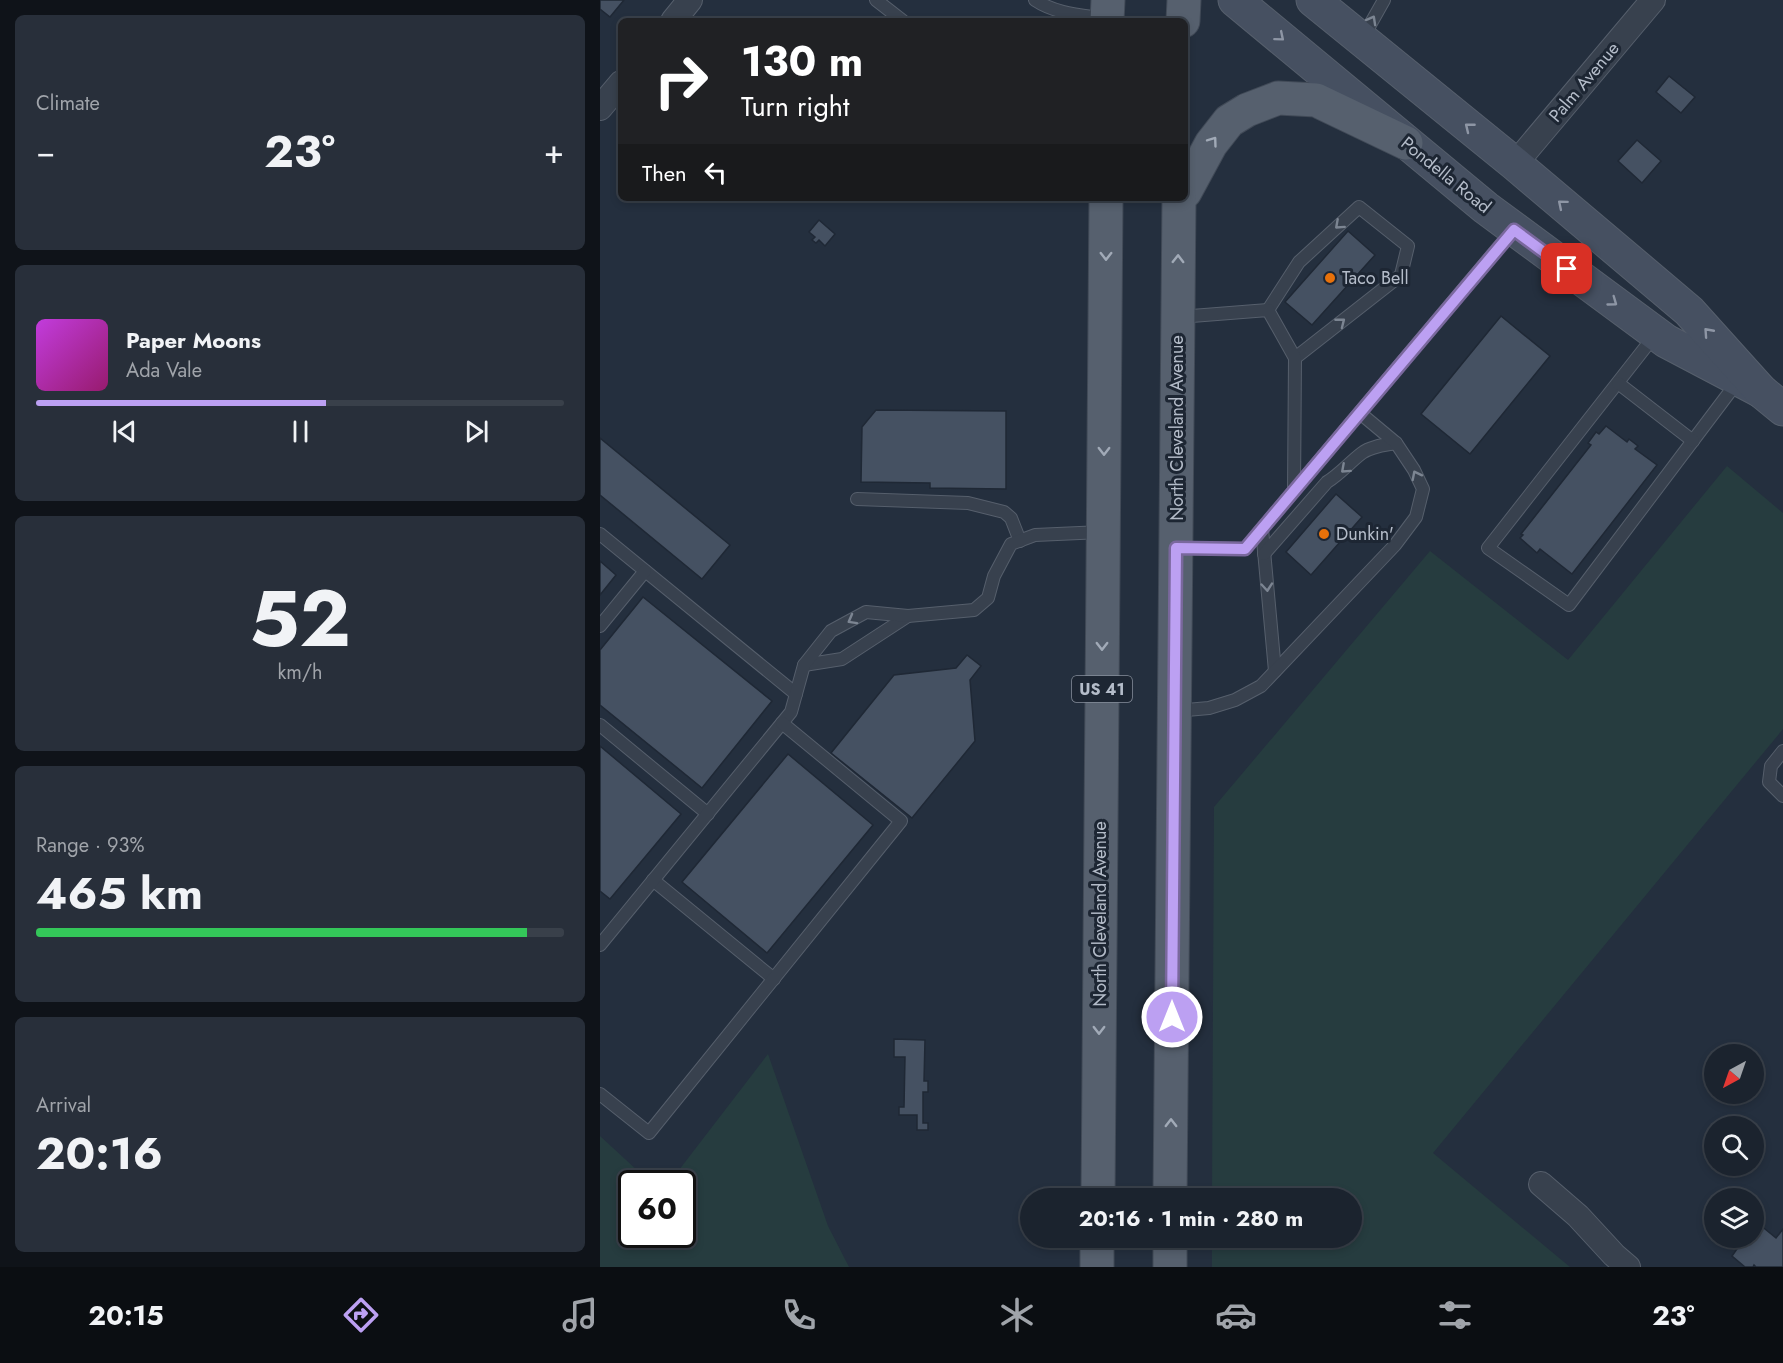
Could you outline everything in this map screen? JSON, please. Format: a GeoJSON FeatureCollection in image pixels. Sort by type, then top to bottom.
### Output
{"type":"FeatureCollection","features":[{"type":"Feature","properties":{"kind":"main road"},"geometry":{"type":"LineString","coordinates":[[1183,18],[1184,0]]}},
{"type":"Feature","properties":{"kind":"main road","name":"Pondella Road"},"geometry":{"type":"LineString","coordinates":[[1234,0],[1514,230],[1666,341],[1761,393]]}},
{"type":"Feature","properties":{"kind":"main road"},"geometry":{"type":"LineString","coordinates":[[1312,0],[1515,164],[1689,311],[1761,393]]}},
{"type":"Feature","properties":{"kind":"main road"},"geometry":{"type":"LineString","coordinates":[[1188,185],[1210,144],[1229,121],[1247,110],[1278,98],[1316,100],[1406,142]]}},
{"type":"Feature","properties":{"kind":"main road","name":"North Cleveland Avenue"},"geometry":{"type":"LineString","coordinates":[[1098,1188],[1106,201]]}},
{"type":"Feature","properties":{"kind":"main road","name":"North Cleveland Avenue"},"geometry":{"type":"LineString","coordinates":[[1170,1188],[1181,201]]}},
{"type":"Feature","properties":{"kind":"main road"},"geometry":{"type":"LineString","coordinates":[[1097,1248],[1097,1267]]}},
{"type":"Feature","properties":{"kind":"main road"},"geometry":{"type":"LineString","coordinates":[[1170,1248],[1170,1267]]}},
{"type":"Feature","properties":{"kind":"street"},"geometry":{"type":"LineString","coordinates":[[675,18],[690,0]]}},
{"type":"Feature","properties":{"kind":"street","name":"Palm Avenue"},"geometry":{"type":"LineString","coordinates":[[1515,164],[1653,0]]}},
{"type":"Feature","properties":{"kind":"street"},"geometry":{"type":"LineString","coordinates":[[600,108],[618,86]]}},
{"type":"Feature","properties":{"kind":"street"},"geometry":{"type":"LineString","coordinates":[[1541,1184],[1578,1216],[1628,1267]]}},
{"type":"Feature","properties":{"kind":"lane"},"geometry":{"type":"LineString","coordinates":[[876,0],[899,18]]}},
{"type":"Feature","properties":{"kind":"lane"},"geometry":{"type":"LineString","coordinates":[[1035,0],[1044,6],[1062,12],[1108,13]]}},
{"type":"Feature","properties":{"kind":"lane"},"geometry":{"type":"LineString","coordinates":[[1361,40],[1384,0]]}},
{"type":"Feature","properties":{"kind":"lane"},"geometry":{"type":"LineString","coordinates":[[1268,310],[1299,262],[1359,207],[1408,246],[1401,275],[1295,358]]}},
{"type":"Feature","properties":{"kind":"lane"},"geometry":{"type":"LineString","coordinates":[[1176,548],[1245,549],[1514,230]]}},
{"type":"Feature","properties":{"kind":"lane"},"geometry":{"type":"LineString","coordinates":[[1178,317],[1268,310]]}},
{"type":"Feature","properties":{"kind":"lane"},"geometry":{"type":"LineString","coordinates":[[1268,310],[1295,358],[1294,491]]}},
{"type":"Feature","properties":{"kind":"lane"},"geometry":{"type":"LineString","coordinates":[[1656,334],[1488,548],[1569,605],[1693,441],[1761,393]]}},
{"type":"Feature","properties":{"kind":"lane"},"geometry":{"type":"LineString","coordinates":[[1618,383],[1693,441]]}},
{"type":"Feature","properties":{"kind":"lane"},"geometry":{"type":"LineString","coordinates":[[1174,711],[1209,708],[1235,700],[1262,686],[1395,545],[1416,517],[1423,489],[1414,470],[1396,444],[1360,413]]}},
{"type":"Feature","properties":{"kind":"lane"},"geometry":{"type":"LineString","coordinates":[[1264,554],[1327,482],[1340,474],[1363,452],[1374,447],[1396,444]]}},
{"type":"Feature","properties":{"kind":"lane"},"geometry":{"type":"LineString","coordinates":[[857,500],[968,503],[1004,512],[1011,518],[1020,541]]}},
{"type":"Feature","properties":{"kind":"lane"},"geometry":{"type":"LineString","coordinates":[[1262,528],[1275,671]]}},
{"type":"Feature","properties":{"kind":"lane"},"geometry":{"type":"LineString","coordinates":[[603,937],[653,880],[791,712],[804,665],[831,632],[866,612],[908,616],[974,610],[988,598],[994,576],[1011,544],[1035,535],[1103,532]]}},
{"type":"Feature","properties":{"kind":"lane"},"geometry":{"type":"LineString","coordinates":[[600,534],[796,694]]}},
{"type":"Feature","properties":{"kind":"lane"},"geometry":{"type":"LineString","coordinates":[[600,626],[645,571]]}},
{"type":"Feature","properties":{"kind":"lane"},"geometry":{"type":"LineString","coordinates":[[804,665],[842,659],[908,616]]}},
{"type":"Feature","properties":{"kind":"lane"},"geometry":{"type":"LineString","coordinates":[[600,1094],[649,1133],[901,821],[782,723]]}},
{"type":"Feature","properties":{"kind":"lane"},"geometry":{"type":"LineString","coordinates":[[600,725],[708,814]]}},
{"type":"Feature","properties":{"kind":"lane"},"geometry":{"type":"LineString","coordinates":[[1783,751],[1771,766],[1769,782],[1783,796]]}},
{"type":"Feature","properties":{"kind":"lane"},"geometry":{"type":"LineString","coordinates":[[653,880],[774,979]]}},
{"type":"Feature","properties":{"kind":"green space"},"geometry":{"type":"Polygon","coordinates":[[[1727,466],[1783,513],[1783,729],[1433,1153],[1570,1267],[1212,1267],[1212,1248],[1362,1248],[1362,1188],[1212,1188],[1214,807],[1430,551],[1568,660],[1727,466]]]}},
{"type":"Feature","properties":{"kind":"green space"},"geometry":{"type":"Polygon","coordinates":[[[768,1054],[828,1226],[849,1267],[600,1267],[600,1136],[637,1170],[618,1170],[618,1248],[696,1248],[696,1170],[679,1170],[768,1054]]]}},
{"type":"Feature","properties":{"kind":"building"},"geometry":{"type":"Polygon","coordinates":[[[600,0],[624,0],[610,17],[600,9],[600,0]]]}},
{"type":"Feature","properties":{"kind":"building"},"geometry":{"type":"Polygon","coordinates":[[[1669,76],[1695,97],[1681,113],[1656,92],[1669,76]]]}},
{"type":"Feature","properties":{"kind":"building"},"geometry":{"type":"Polygon","coordinates":[[[1637,140],[1661,161],[1642,183],[1618,161],[1637,140]]]}},
{"type":"Feature","properties":{"kind":"building"},"geometry":{"type":"Polygon","coordinates":[[[819,220],[835,234],[825,246],[819,240],[816,243],[812,240],[815,237],[809,232],[819,220]]]}},
{"type":"Feature","properties":{"kind":"building","name":"Taco Bell"},"geometry":{"type":"Polygon","coordinates":[[[1348,231],[1375,255],[1312,325],[1285,302],[1348,231]]]}},
{"type":"Feature","properties":{"kind":"building"},"geometry":{"type":"Polygon","coordinates":[[[1501,316],[1550,356],[1470,454],[1421,414],[1501,316]]]}},
{"type":"Feature","properties":{"kind":"building"},"geometry":{"type":"Polygon","coordinates":[[[876,410],[1006,411],[1006,489],[930,488],[930,483],[861,482],[862,427],[876,410]]]}},
{"type":"Feature","properties":{"kind":"building"},"geometry":{"type":"Polygon","coordinates":[[[1606,426],[1627,442],[1629,439],[1638,446],[1635,449],[1657,465],[1572,574],[1540,549],[1537,553],[1520,538],[1591,445],[1588,443],[1596,432],[1599,434],[1606,426]]]}},
{"type":"Feature","properties":{"kind":"building"},"geometry":{"type":"Polygon","coordinates":[[[600,438],[730,545],[702,579],[600,495],[600,438]]]}},
{"type":"Feature","properties":{"kind":"building","name":"Dunkin'"},"geometry":{"type":"Polygon","coordinates":[[[1336,494],[1362,517],[1311,575],[1286,552],[1336,494]]]}},
{"type":"Feature","properties":{"kind":"building"},"geometry":{"type":"Polygon","coordinates":[[[600,561],[616,575],[600,595],[600,561]]]}},
{"type":"Feature","properties":{"kind":"building"},"geometry":{"type":"Polygon","coordinates":[[[643,597],[772,701],[702,788],[600,705],[600,650],[643,597]]]}},
{"type":"Feature","properties":{"kind":"building"},"geometry":{"type":"Polygon","coordinates":[[[967,655],[981,666],[970,680],[975,741],[912,818],[831,753],[894,675],[956,668],[967,655]]]}},
{"type":"Feature","properties":{"kind":"building"},"geometry":{"type":"Polygon","coordinates":[[[600,746],[681,814],[610,899],[600,891],[600,746]]]}},
{"type":"Feature","properties":{"kind":"building"},"geometry":{"type":"Polygon","coordinates":[[[788,754],[873,825],[767,953],[682,882],[788,754]]]}},
{"type":"Feature","properties":{"kind":"building"},"geometry":{"type":"Polygon","coordinates":[[[894,1039],[925,1040],[924,1081],[928,1081],[928,1092],[923,1092],[923,1123],[928,1123],[928,1130],[917,1130],[917,1115],[899,1115],[899,1107],[904,1107],[905,1057],[894,1057],[894,1039]]]}},
{"type":"Feature","properties":{"kind":"building"},"geometry":{"type":"Polygon","coordinates":[[[1764,1228],[1776,1238],[1783,1229],[1783,1267],[1756,1267],[1754,1265],[1745,1267],[1732,1256],[1737,1249],[1764,1248],[1764,1228]]]}},
{"type":"Feature","properties":{"kind":"place","name":"Taco Bell"},"geometry":{"type":"Point","coordinates":[1330,278]}},
{"type":"Feature","properties":{"kind":"place","name":"Dunkin'"},"geometry":{"type":"Point","coordinates":[1324,534]}},
{"type":"Feature","properties":{"kind":"route"},"geometry":{"type":"LineString","coordinates":[[1172,1017],[1176,548],[1245,549],[1514,230],[1567,269]]}}]}
